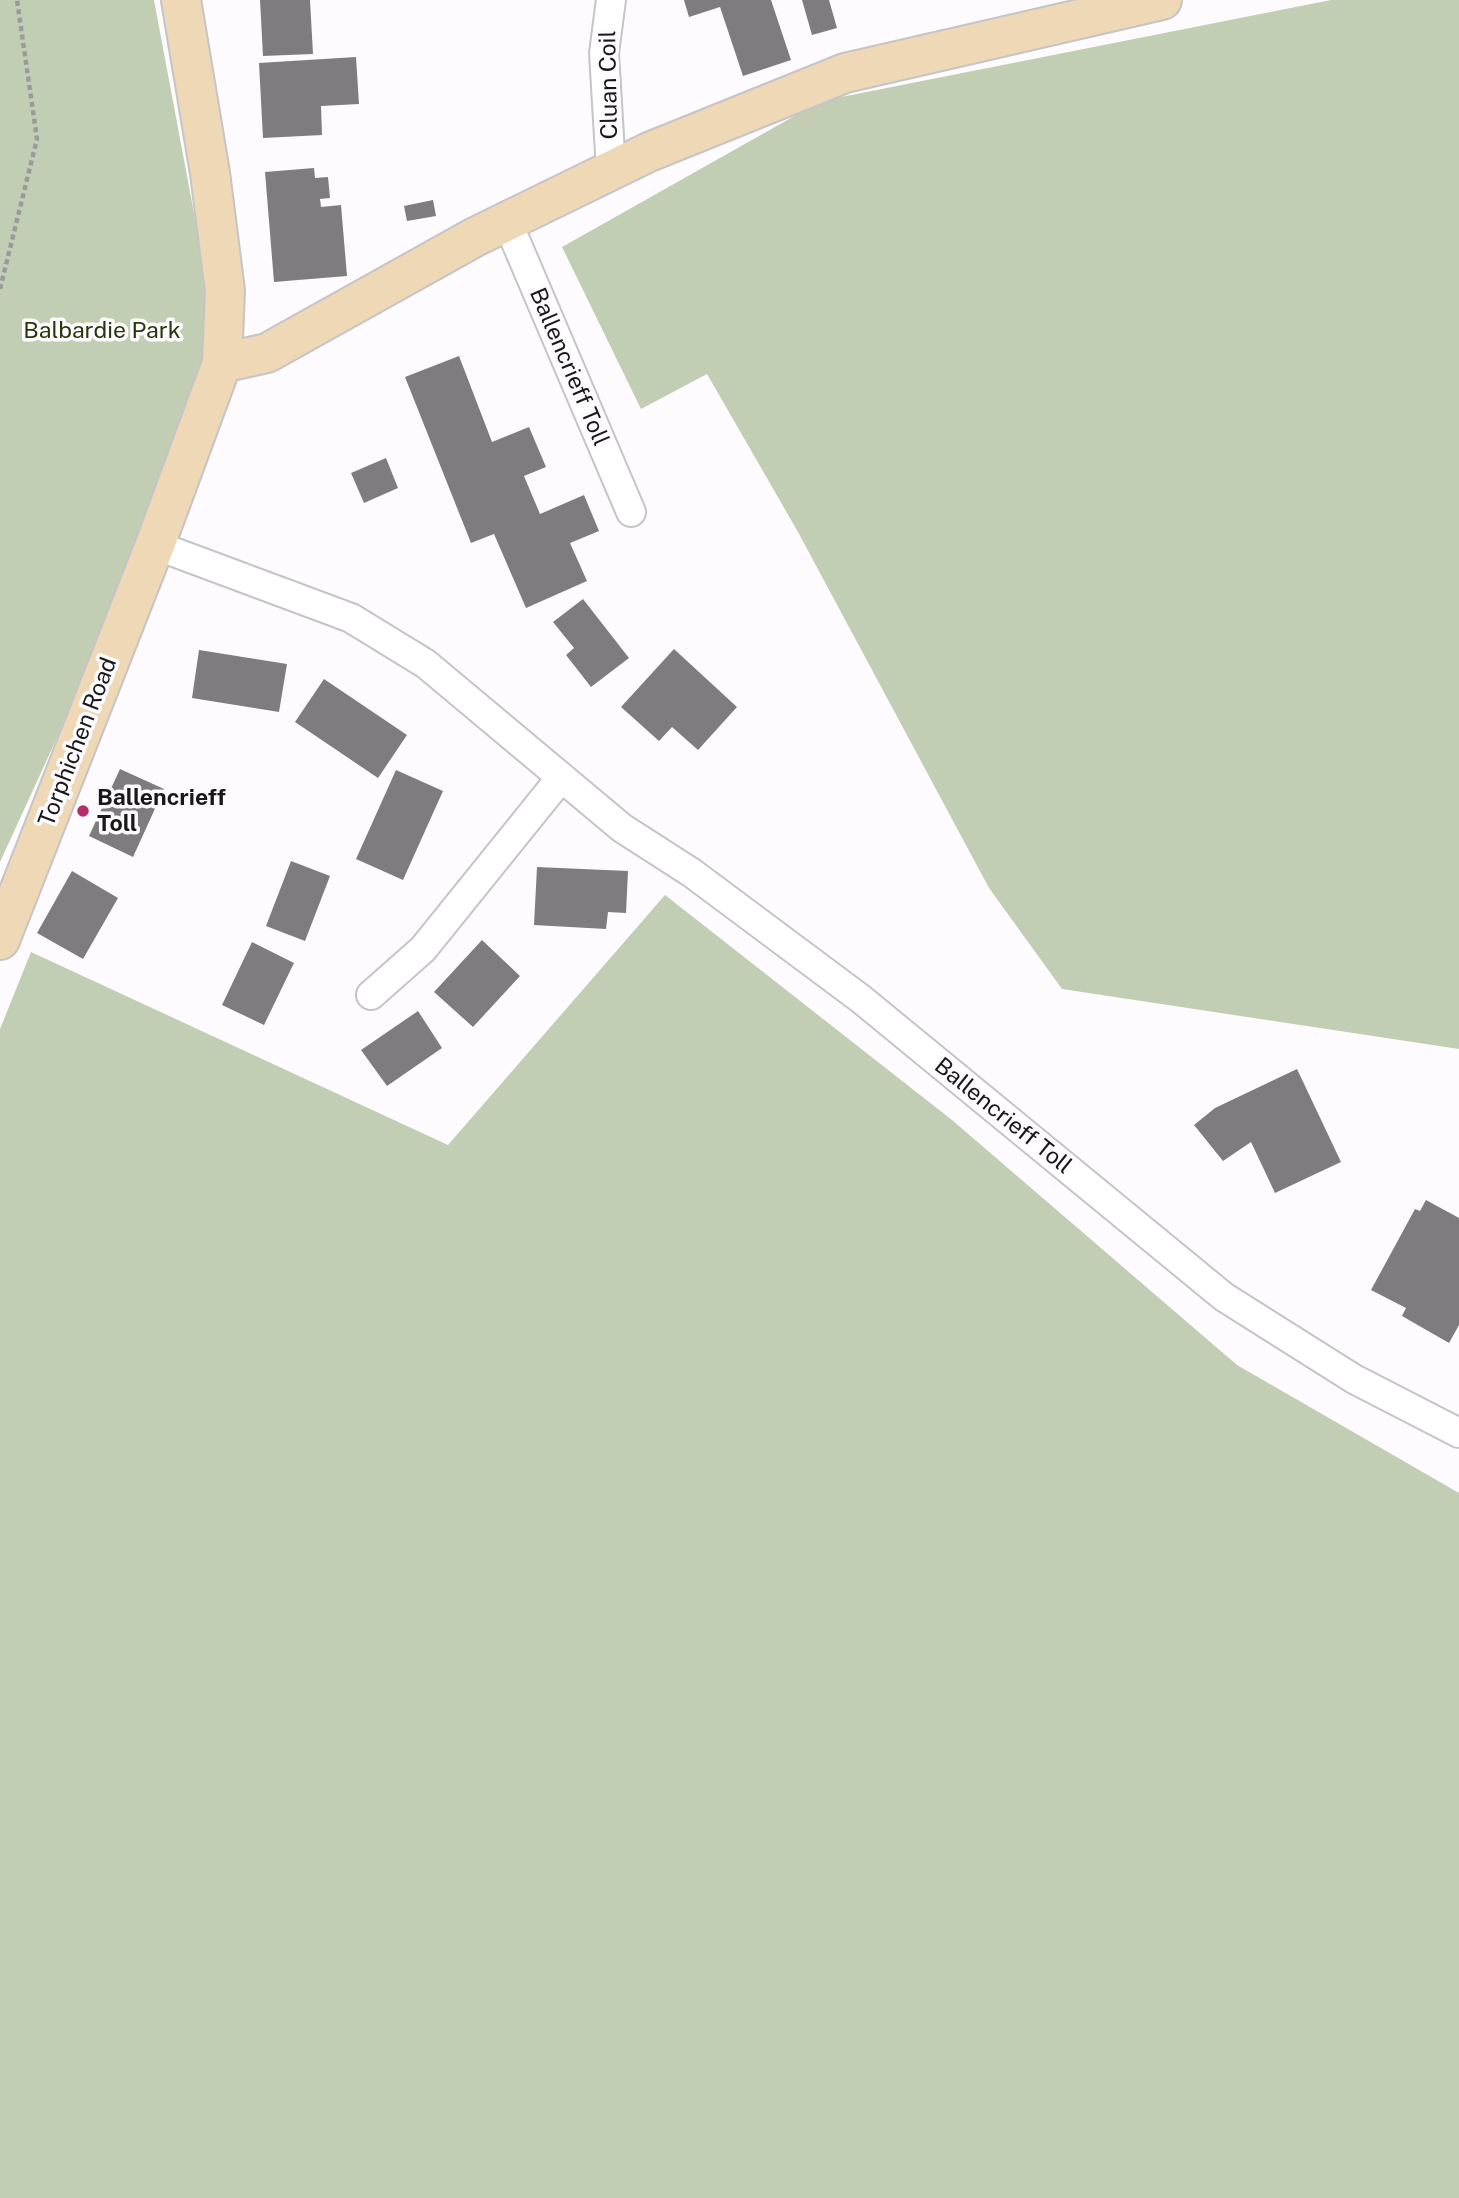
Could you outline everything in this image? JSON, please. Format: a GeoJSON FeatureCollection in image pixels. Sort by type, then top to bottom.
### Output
{"type":"FeatureCollection","features":[{"type":"Feature","properties":{"kind":"street","name":"Torphichen Road"},"geometry":{"type":"LineString","coordinates":[[0,940],[155,545],[222,363],[225,292],[210,173],[181,0]]}},
{"type":"Feature","properties":{"kind":"street","name":"Cluan Coil"},"geometry":{"type":"LineString","coordinates":[[611,0],[604,54],[611,170]]}},
{"type":"Feature","properties":{"kind":"street"},"geometry":{"type":"LineString","coordinates":[[222,363],[267,353],[507,221],[649,152],[845,73],[1162,0]]}},
{"type":"Feature","properties":{"kind":"street","name":"Ballencrieff Toll"},"geometry":{"type":"LineString","coordinates":[[507,221],[631,512]]}},
{"type":"Feature","properties":{"kind":"street","name":"Ballencrieff Toll"},"geometry":{"type":"LineString","coordinates":[[155,545],[351,618],[426,664],[560,779],[622,828],[692,873],[861,999],[1224,1297],[1354,1379],[1459,1433]]}},
{"type":"Feature","properties":{"kind":"street"},"geometry":{"type":"LineString","coordinates":[[371,995],[423,949],[560,779]]}},
{"type":"Feature","properties":{"kind":"path"},"geometry":{"type":"LineString","coordinates":[[0,289],[37,139],[17,0]]}},
{"type":"Feature","properties":{"kind":"green space","name":"Balbardie Park"},"geometry":{"type":"Polygon","coordinates":[[[0,0],[154,0],[205,272],[206,365],[72,705],[0,862],[0,0]]]}},
{"type":"Feature","properties":{"kind":"green space"},"geometry":{"type":"Polygon","coordinates":[[[1331,0],[1459,0],[1459,1049],[1062,989],[989,888],[798,532],[707,374],[641,409],[562,247],[821,101],[1331,0]]]}},
{"type":"Feature","properties":{"kind":"green space"},"geometry":{"type":"Polygon","coordinates":[[[665,895],[952,1120],[1237,1365],[1459,1493],[1459,2198],[0,2198],[0,1029],[31,952],[448,1145],[665,895]]]}},
{"type":"Feature","properties":{"kind":"building"},"geometry":{"type":"Polygon","coordinates":[[[260,0],[310,0],[313,54],[263,56],[260,0]]]}},
{"type":"Feature","properties":{"kind":"building"},"geometry":{"type":"Polygon","coordinates":[[[684,0],[771,0],[791,60],[743,76],[720,7],[689,17],[684,0]]]}},
{"type":"Feature","properties":{"kind":"building"},"geometry":{"type":"Polygon","coordinates":[[[802,0],[829,0],[837,28],[812,35],[802,0]]]}},
{"type":"Feature","properties":{"kind":"building"},"geometry":{"type":"Polygon","coordinates":[[[356,57],[359,104],[321,106],[322,135],[263,138],[259,63],[356,57]]]}},
{"type":"Feature","properties":{"kind":"building"},"geometry":{"type":"Polygon","coordinates":[[[314,168],[315,178],[328,177],[330,198],[320,199],[321,207],[341,205],[347,276],[274,282],[265,172],[314,168]]]}},
{"type":"Feature","properties":{"kind":"building"},"geometry":{"type":"Polygon","coordinates":[[[433,200],[436,216],[407,221],[404,206],[433,200]]]}},
{"type":"Feature","properties":{"kind":"building"},"geometry":{"type":"Polygon","coordinates":[[[459,356],[492,442],[529,427],[546,467],[524,476],[540,514],[584,495],[599,531],[570,543],[587,581],[526,608],[494,534],[471,543],[405,377],[459,356]]]}},
{"type":"Feature","properties":{"kind":"building"},"geometry":{"type":"Polygon","coordinates":[[[386,458],[398,488],[364,503],[351,473],[386,458]]]}},
{"type":"Feature","properties":{"kind":"building"},"geometry":{"type":"Polygon","coordinates":[[[583,599],[629,658],[591,687],[566,655],[574,648],[553,622],[583,599]]]}},
{"type":"Feature","properties":{"kind":"building"},"geometry":{"type":"Polygon","coordinates":[[[674,649],[737,707],[698,750],[672,727],[659,741],[621,707],[674,649]]]}},
{"type":"Feature","properties":{"kind":"building"},"geometry":{"type":"Polygon","coordinates":[[[199,650],[287,664],[279,712],[192,698],[199,650]]]}},
{"type":"Feature","properties":{"kind":"building"},"geometry":{"type":"Polygon","coordinates":[[[324,679],[407,735],[378,778],[295,722],[324,679]]]}},
{"type":"Feature","properties":{"kind":"building"},"geometry":{"type":"Polygon","coordinates":[[[120,769],[164,789],[133,857],[89,836],[120,769]]]}},
{"type":"Feature","properties":{"kind":"building"},"geometry":{"type":"Polygon","coordinates":[[[396,770],[443,791],[403,880],[356,859],[396,770]]]}},
{"type":"Feature","properties":{"kind":"building"},"geometry":{"type":"Polygon","coordinates":[[[291,861],[330,876],[305,941],[266,926],[291,861]]]}},
{"type":"Feature","properties":{"kind":"building"},"geometry":{"type":"Polygon","coordinates":[[[537,867],[628,871],[626,913],[608,912],[606,929],[534,925],[537,867]]]}},
{"type":"Feature","properties":{"kind":"building"},"geometry":{"type":"Polygon","coordinates":[[[72,871],[118,898],[83,959],[37,933],[72,871]]]}},
{"type":"Feature","properties":{"kind":"building"},"geometry":{"type":"Polygon","coordinates":[[[482,940],[520,976],[473,1027],[434,992],[482,940]]]}},
{"type":"Feature","properties":{"kind":"building"},"geometry":{"type":"Polygon","coordinates":[[[252,942],[294,963],[264,1025],[222,1005],[252,942]]]}},
{"type":"Feature","properties":{"kind":"building"},"geometry":{"type":"Polygon","coordinates":[[[418,1011],[442,1048],[387,1086],[361,1050],[418,1011]]]}},
{"type":"Feature","properties":{"kind":"building"},"geometry":{"type":"Polygon","coordinates":[[[1297,1069],[1341,1162],[1275,1193],[1251,1142],[1223,1161],[1194,1125],[1215,1108],[1297,1069]]]}},
{"type":"Feature","properties":{"kind":"building"},"geometry":{"type":"Polygon","coordinates":[[[1426,1200],[1459,1218],[1459,1325],[1449,1343],[1402,1316],[1406,1308],[1371,1290],[1415,1209],[1420,1211],[1426,1200]]]}},
{"type":"Feature","properties":{"kind":"place","name":"Ballencrieff Toll"},"geometry":{"type":"Point","coordinates":[83,811]}}]}
